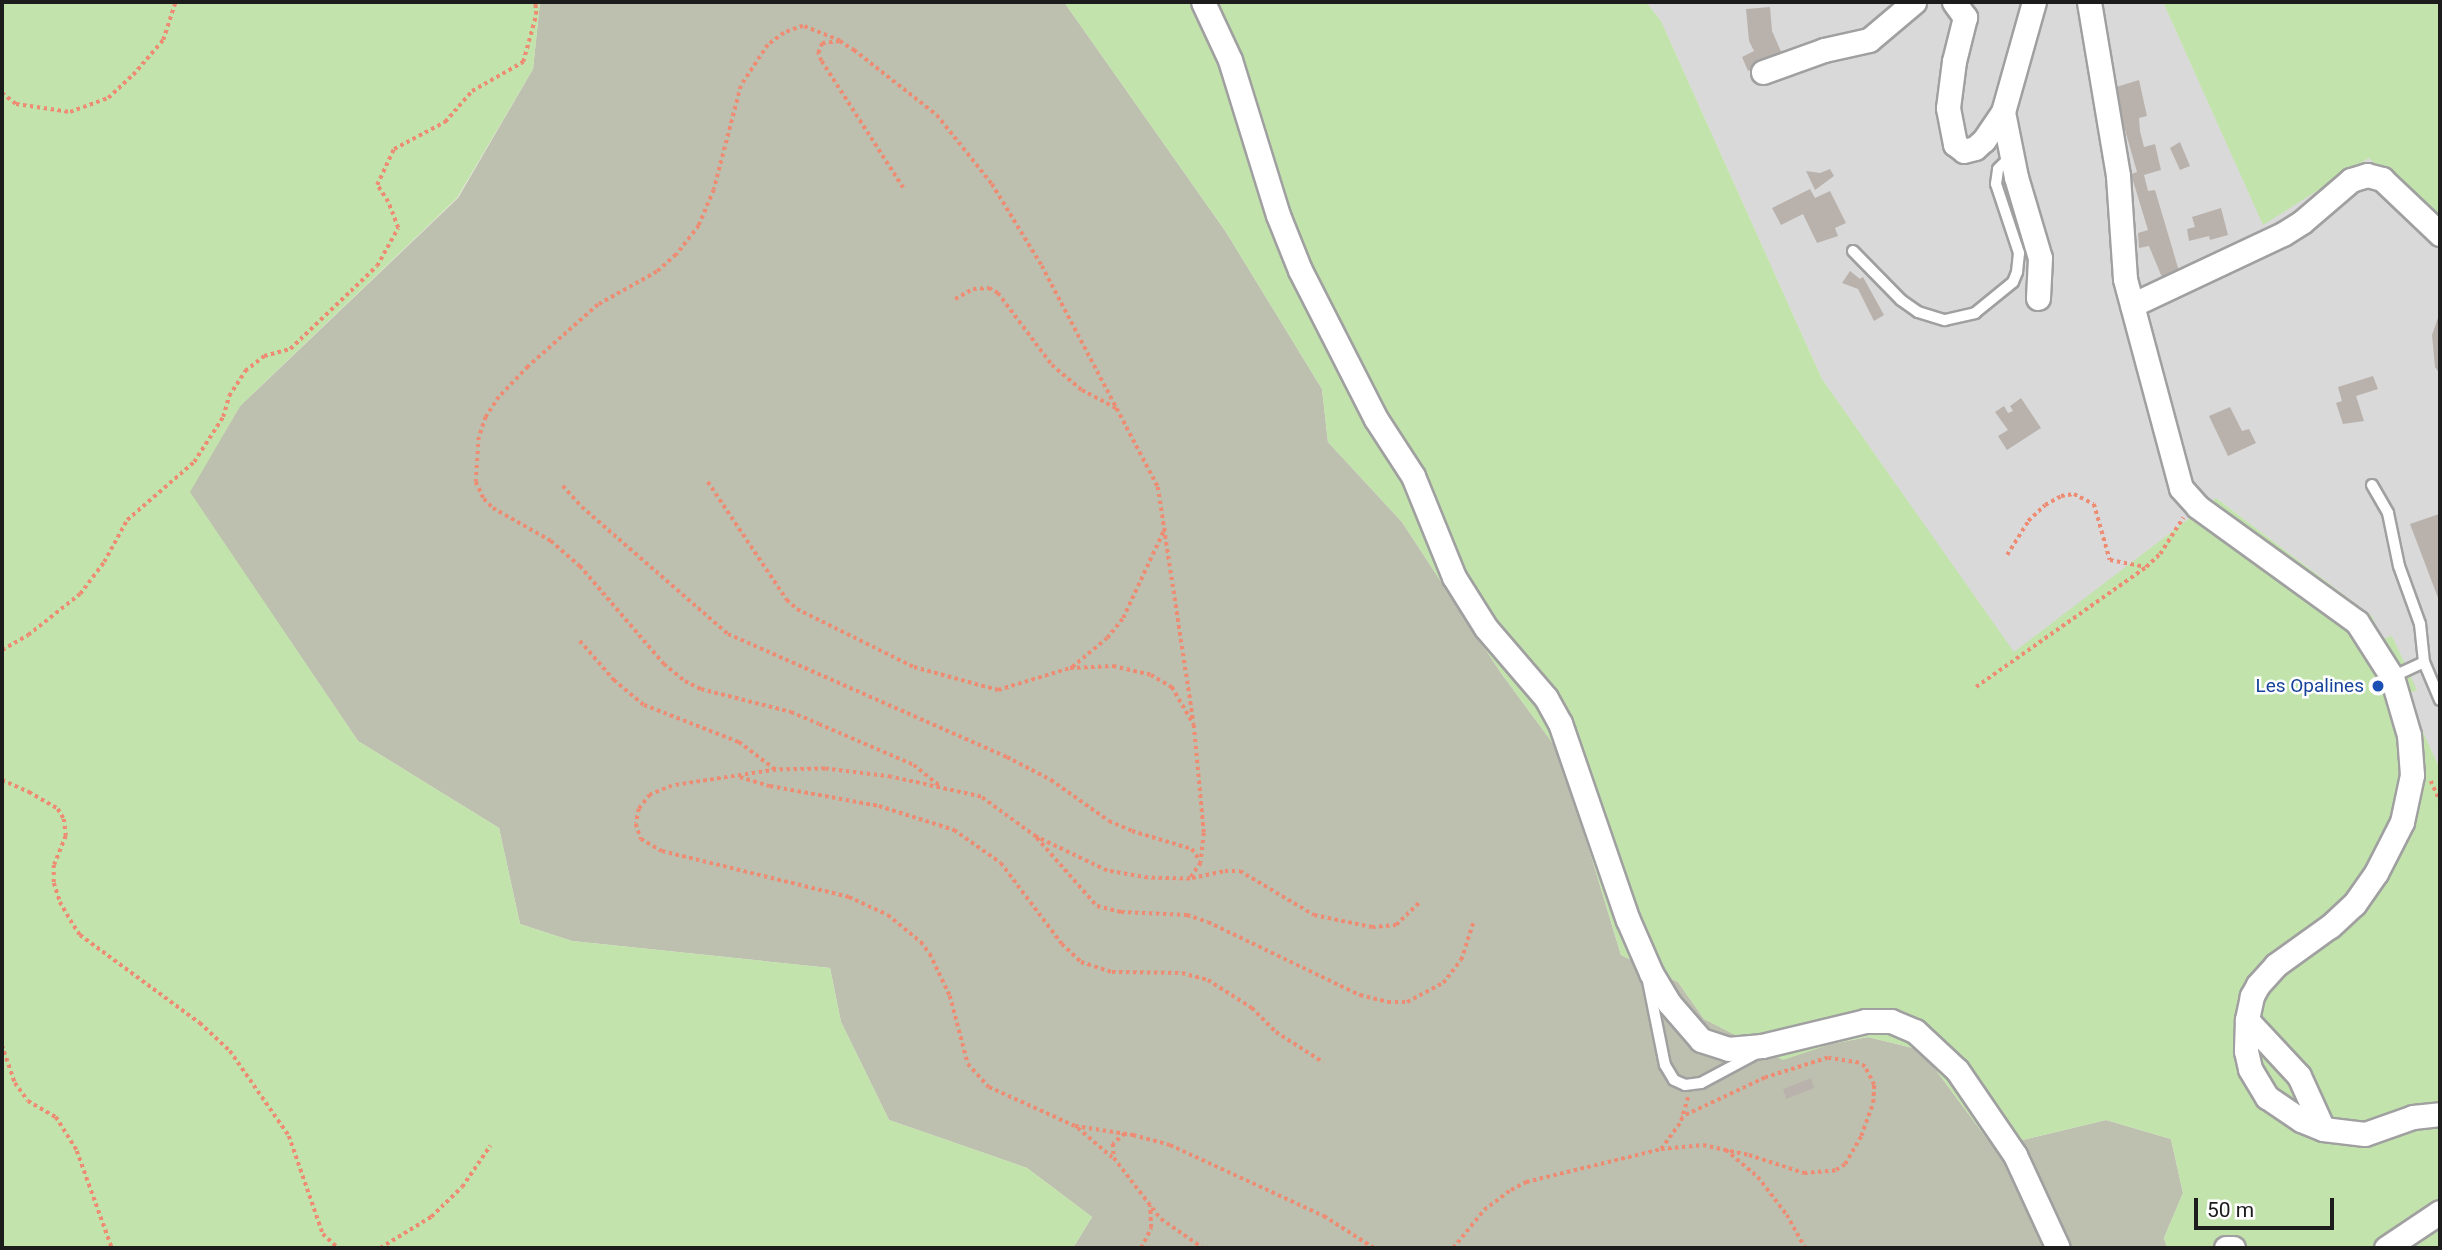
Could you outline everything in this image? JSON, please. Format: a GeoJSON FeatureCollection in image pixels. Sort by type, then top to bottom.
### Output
{"type":"FeatureCollection","features":[{"type":"Feature","properties":{"kind":"street"},"geometry":{"type":"LineString","coordinates":[[1203,2],[1238,84],[1278,215],[1300,270],[1376,419],[1413,476],[1454,578],[1486,628],[1530,676],[1560,723],[1643,957],[1669,1003],[1701,1040],[1736,1050],[1846,1023],[1881,1020],[1902,1024],[1927,1039],[1957,1070],[2015,1156],[2058,1248]]}},
{"type":"Feature","properties":{"kind":"street"},"geometry":{"type":"LineString","coordinates":[[1763,72],[1824,50],[1869,40],[1914,2]]}},
{"type":"Feature","properties":{"kind":"street"},"geometry":{"type":"LineString","coordinates":[[1954,2],[1965,17],[1954,61],[1948,108],[1955,144],[1964,151],[1975,148],[1995,127],[2003,112],[2034,2]]}},
{"type":"Feature","properties":{"kind":"street"},"geometry":{"type":"LineString","coordinates":[[2090,2],[2118,176],[2123,262],[2181,488],[2189,499],[2357,622],[2392,677],[2409,735],[2412,775],[2402,821],[2364,891],[2340,918],[2266,975],[2252,996],[2247,1020],[2246,1051],[2256,1083],[2280,1107],[2323,1129],[2365,1134],[2413,1117],[2440,1114]]}},
{"type":"Feature","properties":{"kind":"street"},"geometry":{"type":"LineString","coordinates":[[2003,112],[2011,156],[2040,258],[2038,298]]}},
{"type":"Feature","properties":{"kind":"street"},"geometry":{"type":"LineString","coordinates":[[2132,305],[2283,234],[2302,222],[2351,180],[2367,176],[2382,179],[2440,234]]}},
{"type":"Feature","properties":{"kind":"street"},"geometry":{"type":"LineString","coordinates":[[2247,1020],[2299,1076],[2323,1129]]}},
{"type":"Feature","properties":{"kind":"street"},"geometry":{"type":"LineString","coordinates":[[2386,1248],[2440,1212]]}},
{"type":"Feature","properties":{"kind":"street"},"geometry":{"type":"LineString","coordinates":[[2226,1248],[2233,1248]]}},
{"type":"Feature","properties":{"kind":"lane"},"geometry":{"type":"LineString","coordinates":[[1853,251],[1901,300],[1918,312],[1945,320],[1975,313],[2013,282],[2017,272],[2019,253],[1996,184],[1998,169],[2011,156]]}},
{"type":"Feature","properties":{"kind":"lane"},"geometry":{"type":"LineString","coordinates":[[2372,485],[2388,513],[2399,566],[2420,624],[2424,662],[2440,701]]}},
{"type":"Feature","properties":{"kind":"lane"},"geometry":{"type":"LineString","coordinates":[[2392,677],[2424,662]]}},
{"type":"Feature","properties":{"kind":"lane"},"geometry":{"type":"LineString","coordinates":[[1643,957],[1665,1065],[1674,1080],[1692,1085],[1727,1071],[1779,1040]]}},
{"type":"Feature","properties":{"kind":"path"},"geometry":{"type":"LineString","coordinates":[[2,93],[16,104],[70,112],[108,98],[134,75],[163,40],[175,2]]}},
{"type":"Feature","properties":{"kind":"path"},"geometry":{"type":"LineString","coordinates":[[2,650],[28,635],[80,594],[104,562],[127,520],[194,462],[223,417],[229,396],[245,371],[264,356],[289,349],[377,266],[398,229],[388,202],[377,185],[394,149],[445,122],[471,91],[523,62],[536,15],[535,2]]}},
{"type":"Feature","properties":{"kind":"path"},"geometry":{"type":"LineString","coordinates":[[940,787],[914,765],[876,747],[791,712],[701,689],[685,681],[664,664],[580,566],[551,541],[493,508],[484,499],[476,482],[479,437],[486,417],[499,397],[528,366],[588,313],[657,272],[676,256],[699,226],[714,190],[741,86],[768,45],[784,33],[803,26],[840,41],[917,97],[965,146],[992,184],[1042,266],[1158,487],[1194,724],[1204,833],[1201,863],[1190,879]]}},
{"type":"Feature","properties":{"kind":"path"},"geometry":{"type":"LineString","coordinates":[[840,41],[822,43],[818,53],[821,61],[903,188]]}},
{"type":"Feature","properties":{"kind":"path"},"geometry":{"type":"LineString","coordinates":[[955,299],[973,289],[989,288],[998,293],[1052,365],[1082,390],[1119,411]]}},
{"type":"Feature","properties":{"kind":"path"},"geometry":{"type":"LineString","coordinates":[[708,482],[787,600],[808,617],[915,667],[992,690],[1013,687],[1070,668],[1114,666],[1151,675],[1176,693],[1194,724]]}},
{"type":"Feature","properties":{"kind":"path"},"geometry":{"type":"LineString","coordinates":[[563,486],[582,507],[729,634],[1007,757],[1060,786],[1109,821],[1132,831],[1192,849],[1201,863]]}},
{"type":"Feature","properties":{"kind":"path"},"geometry":{"type":"LineString","coordinates":[[2007,555],[2028,522],[2045,505],[2061,496],[2074,494],[2094,504],[2110,560],[2146,567]]}},
{"type":"Feature","properties":{"kind":"path"},"geometry":{"type":"LineString","coordinates":[[1976,687],[2146,567],[2171,540],[2186,513],[2189,499]]}},
{"type":"Feature","properties":{"kind":"path"},"geometry":{"type":"LineString","coordinates":[[1070,668],[1107,638],[1123,618],[1166,527]]}},
{"type":"Feature","properties":{"kind":"path"},"geometry":{"type":"LineString","coordinates":[[580,641],[614,680],[644,705],[739,742],[776,770]]}},
{"type":"Feature","properties":{"kind":"path"},"geometry":{"type":"LineString","coordinates":[[1203,1248],[1171,1228],[1114,1158],[1075,1126],[989,1087],[979,1079],[968,1064],[950,996],[930,954],[921,942],[888,915],[849,897],[662,852],[641,839],[637,832],[637,815],[644,800],[672,786],[776,770],[863,773],[969,793],[995,804],[1036,837],[1097,906],[1121,912],[1187,915],[1208,922],[1360,995],[1388,1002],[1407,1002],[1443,983],[1461,960],[1473,923]]}},
{"type":"Feature","properties":{"kind":"path"},"geometry":{"type":"LineString","coordinates":[[738,776],[770,786],[879,806],[954,830],[1001,863],[1062,944],[1081,962],[1112,972],[1182,973],[1208,980],[1252,1009],[1267,1025],[1323,1062]]}},
{"type":"Feature","properties":{"kind":"path"},"geometry":{"type":"LineString","coordinates":[[2,780],[58,809],[64,818],[66,835],[54,865],[54,883],[60,902],[74,926],[80,935],[200,1023],[230,1051],[289,1136],[323,1234],[338,1248]]}},
{"type":"Feature","properties":{"kind":"path"},"geometry":{"type":"LineString","coordinates":[[1036,837],[1107,871],[1190,879],[1225,871],[1240,871],[1314,915],[1372,928],[1396,925],[1420,902]]}},
{"type":"Feature","properties":{"kind":"path"},"geometry":{"type":"LineString","coordinates":[[2,1045],[28,1101],[56,1117],[77,1151],[112,1248]]}},
{"type":"Feature","properties":{"kind":"path"},"geometry":{"type":"LineString","coordinates":[[1453,1248],[1483,1210],[1526,1182],[1661,1149],[1685,1145],[1724,1149],[1804,1173],[1836,1170],[1845,1164],[1861,1136],[1873,1103],[1874,1085],[1866,1067],[1853,1060],[1828,1058],[1765,1078],[1682,1116]]}},
{"type":"Feature","properties":{"kind":"path"},"geometry":{"type":"LineString","coordinates":[[1661,1149],[1673,1136],[1692,1085]]}},
{"type":"Feature","properties":{"kind":"path"},"geometry":{"type":"LineString","coordinates":[[1075,1126],[1127,1134],[1170,1145],[1283,1195],[1337,1223],[1374,1248]]}},
{"type":"Feature","properties":{"kind":"path"},"geometry":{"type":"LineString","coordinates":[[1114,1158],[1113,1144],[1120,1136],[1127,1134]]}},
{"type":"Feature","properties":{"kind":"path"},"geometry":{"type":"LineString","coordinates":[[380,1248],[430,1217],[462,1187],[490,1146]]}},
{"type":"Feature","properties":{"kind":"path"},"geometry":{"type":"LineString","coordinates":[[1724,1149],[1758,1177],[1787,1215],[1805,1248]]}},
{"type":"Feature","properties":{"kind":"path"},"geometry":{"type":"LineString","coordinates":[[1141,1248],[1152,1228],[1149,1204]]}},
{"type":"Feature","properties":{"kind":"shaded area"},"geometry":{"type":"Polygon","coordinates":[[[540,2],[1064,2],[1226,232],[1322,389],[1328,442],[1402,522],[1501,673],[1560,753],[1621,955],[1678,982],[1704,1019],[1738,1036],[1831,1044],[1868,1037],[1921,1050],[1993,1147],[2106,1120],[2171,1139],[2183,1193],[2164,1238],[2167,1248],[1073,1248],[1092,1217],[1027,1168],[889,1120],[841,1022],[830,968],[572,941],[520,924],[499,828],[358,741],[189,492],[240,406],[458,198],[533,69],[540,2]]]}},
{"type":"Feature","properties":{"kind":"shaded area"},"geometry":{"type":"Polygon","coordinates":[[[1646,2],[2163,2],[2263,224],[2369,158],[2440,226],[2440,769],[2406,695],[2416,690],[2392,636],[2382,640],[2372,616],[2216,498],[2014,653],[1822,379],[1661,21],[1646,2]]]}},
{"type":"Feature","properties":{"kind":"green space"},"geometry":{"type":"Polygon","coordinates":[[[2,2],[540,2],[533,69],[457,198],[240,406],[190,492],[358,741],[499,828],[520,924],[572,941],[830,968],[841,1022],[889,1120],[1027,1168],[1092,1217],[1073,1248],[2,1248],[2,2]]]}},
{"type":"Feature","properties":{"kind":"green space"},"geometry":{"type":"Polygon","coordinates":[[[1064,2],[1646,2],[1661,21],[1822,379],[2014,652],[2216,498],[2372,616],[2382,639],[2392,636],[2417,690],[2406,695],[2440,769],[2440,1248],[2167,1248],[2164,1238],[2183,1193],[2171,1139],[2106,1120],[1993,1147],[1921,1050],[1868,1037],[1831,1044],[1783,1060],[1704,1019],[1678,982],[1621,955],[1560,753],[1501,673],[1402,522],[1328,442],[1322,389],[1226,232],[1064,2]]]}},
{"type":"Feature","properties":{"kind":"green space"},"geometry":{"type":"Polygon","coordinates":[[[2163,2],[2440,2],[2440,226],[2369,158],[2263,225],[2163,2]]]}},
{"type":"Feature","properties":{"kind":"building"},"geometry":{"type":"Polygon","coordinates":[[[1770,7],[1772,31],[1783,56],[1748,71],[1742,57],[1754,51],[1749,41],[1746,9],[1770,7]]]}},
{"type":"Feature","properties":{"kind":"building"},"geometry":{"type":"Polygon","coordinates":[[[2139,80],[2147,116],[2139,118],[2140,131],[2144,147],[2155,144],[2161,170],[2144,175],[2148,191],[2155,190],[2179,271],[2173,273],[2177,284],[2166,287],[2149,246],[2139,248],[2138,233],[2148,230],[2131,174],[2137,172],[2113,88],[2139,80]]]}},
{"type":"Feature","properties":{"kind":"building"},"geometry":{"type":"Polygon","coordinates":[[[2180,142],[2190,166],[2180,170],[2170,148],[2180,142]]]}},
{"type":"Feature","properties":{"kind":"building"},"geometry":{"type":"Polygon","coordinates":[[[1830,169],[1834,176],[1815,190],[1806,171],[1820,173],[1830,169]]]}},
{"type":"Feature","properties":{"kind":"building"},"geometry":{"type":"Polygon","coordinates":[[[1810,189],[1815,198],[1830,191],[1846,223],[1835,228],[1838,236],[1817,243],[1803,214],[1781,225],[1772,208],[1810,189]]]}},
{"type":"Feature","properties":{"kind":"building"},"geometry":{"type":"Polygon","coordinates":[[[2221,208],[2228,235],[2210,240],[2209,236],[2189,241],[2187,229],[2195,227],[2192,217],[2221,208]]]}},
{"type":"Feature","properties":{"kind":"building"},"geometry":{"type":"Polygon","coordinates":[[[1850,271],[1860,279],[1863,277],[1884,315],[1874,321],[1858,289],[1842,283],[1850,271]]]}},
{"type":"Feature","properties":{"kind":"building"},"geometry":{"type":"Polygon","coordinates":[[[2440,312],[2440,374],[2435,367],[2432,335],[2440,312]]]}},
{"type":"Feature","properties":{"kind":"building"},"geometry":{"type":"Polygon","coordinates":[[[2373,376],[2378,389],[2356,396],[2364,421],[2343,424],[2336,403],[2342,401],[2338,387],[2373,376]]]}},
{"type":"Feature","properties":{"kind":"building"},"geometry":{"type":"Polygon","coordinates":[[[2021,398],[2041,428],[2007,450],[1998,436],[2008,430],[1995,412],[2004,406],[2008,413],[2013,411],[2010,406],[2021,398]]]}},
{"type":"Feature","properties":{"kind":"building"},"geometry":{"type":"Polygon","coordinates":[[[2230,407],[2242,431],[2249,429],[2256,443],[2228,456],[2209,416],[2230,407]]]}},
{"type":"Feature","properties":{"kind":"building"},"geometry":{"type":"Polygon","coordinates":[[[2439,514],[2440,516],[2440,603],[2410,524],[2439,514]]]}},
{"type":"Feature","properties":{"kind":"building"},"geometry":{"type":"Polygon","coordinates":[[[1811,1078],[1814,1088],[1786,1099],[1783,1089],[1811,1078]]]}},
{"type":"Feature","properties":{"kind":"place","name":"Les Opalines"},"geometry":{"type":"Point","coordinates":[2378,686]}}]}
